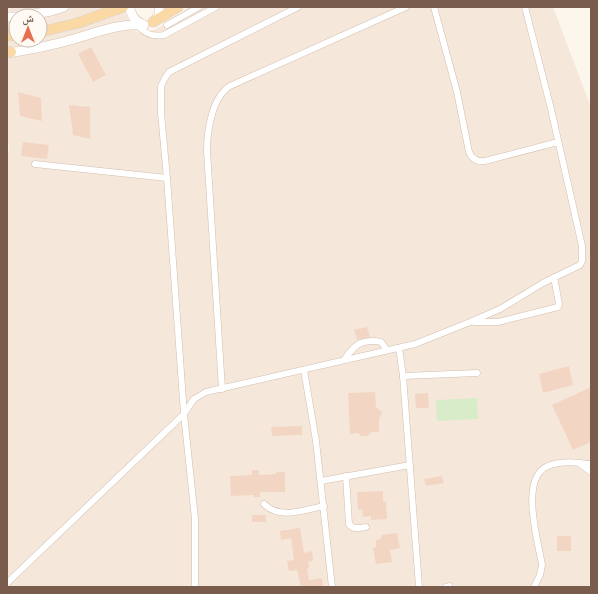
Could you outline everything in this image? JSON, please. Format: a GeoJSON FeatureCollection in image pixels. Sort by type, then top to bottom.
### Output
{"type":"FeatureCollection","features":[{"type":"Feature","properties":{"kind":"main road"},"geometry":{"type":"LineString","coordinates":[[48,30],[78,23],[123,7]]}},
{"type":"Feature","properties":{"kind":"main road"},"geometry":{"type":"LineString","coordinates":[[142,22],[164,18],[178,7]]}},
{"type":"Feature","properties":{"kind":"street"},"geometry":{"type":"LineString","coordinates":[[48,12],[64,7]]}},
{"type":"Feature","properties":{"kind":"street"},"geometry":{"type":"LineString","coordinates":[[129,7],[142,22],[142,30],[148,34],[156,36],[164,35],[164,18]]}},
{"type":"Feature","properties":{"kind":"street"},"geometry":{"type":"LineString","coordinates":[[164,18],[199,7]]}},
{"type":"Feature","properties":{"kind":"street"},"geometry":{"type":"LineString","coordinates":[[164,18],[216,7]]}},
{"type":"Feature","properties":{"kind":"street"},"geometry":{"type":"LineString","coordinates":[[195,587],[195,519],[184,414],[161,113],[161,86],[169,72],[298,7]]}},
{"type":"Feature","properties":{"kind":"street"},"geometry":{"type":"LineString","coordinates":[[222,389],[207,151],[208,132],[217,100],[222,92],[230,86],[406,7]]}},
{"type":"Feature","properties":{"kind":"street"},"geometry":{"type":"LineString","coordinates":[[434,7],[457,92],[469,152],[472,158],[478,161],[485,161],[558,142]]}},
{"type":"Feature","properties":{"kind":"street"},"geometry":{"type":"LineString","coordinates":[[7,583],[184,414],[194,399],[200,395],[415,344],[500,309],[543,283],[580,265],[583,251],[525,7]]}},
{"type":"Feature","properties":{"kind":"street"},"geometry":{"type":"LineString","coordinates":[[8,52],[57,43],[118,26],[142,22]]}},
{"type":"Feature","properties":{"kind":"street"},"geometry":{"type":"LineString","coordinates":[[35,164],[167,178]]}},
{"type":"Feature","properties":{"kind":"street"},"geometry":{"type":"LineString","coordinates":[[470,322],[498,322],[558,307],[559,304],[554,277]]}},
{"type":"Feature","properties":{"kind":"street"},"geometry":{"type":"LineString","coordinates":[[344,360],[355,346],[359,344],[373,341],[381,342],[387,350]]}},
{"type":"Feature","properties":{"kind":"street"},"geometry":{"type":"LineString","coordinates":[[399,348],[403,376],[419,587]]}},
{"type":"Feature","properties":{"kind":"street"},"geometry":{"type":"LineString","coordinates":[[304,370],[321,481],[332,587]]}},
{"type":"Feature","properties":{"kind":"street"},"geometry":{"type":"LineString","coordinates":[[403,376],[476,373]]}},
{"type":"Feature","properties":{"kind":"street"},"geometry":{"type":"LineString","coordinates":[[534,587],[540,575],[542,565],[531,497],[534,482],[540,471],[547,466],[561,463],[591,464]]}},
{"type":"Feature","properties":{"kind":"street"},"geometry":{"type":"LineString","coordinates":[[579,463],[591,472]]}},
{"type":"Feature","properties":{"kind":"street"},"geometry":{"type":"LineString","coordinates":[[321,481],[410,464]]}},
{"type":"Feature","properties":{"kind":"street"},"geometry":{"type":"LineString","coordinates":[[346,476],[349,524],[356,529],[366,527]]}},
{"type":"Feature","properties":{"kind":"street"},"geometry":{"type":"LineString","coordinates":[[264,504],[272,510],[281,513],[324,506]]}},
{"type":"Feature","properties":{"kind":"shaded area"},"geometry":{"type":"Polygon","coordinates":[[[7,7],[123,7],[131,27],[139,33],[146,34],[171,21],[189,7],[553,7],[591,107],[591,587],[7,587],[7,169],[9,145],[7,145],[7,7]]]}},
{"type":"Feature","properties":{"kind":"green space"},"geometry":{"type":"Polygon","coordinates":[[[477,398],[478,419],[437,421],[436,400],[477,398]]]}},
{"type":"Feature","properties":{"kind":"building"},"geometry":{"type":"Polygon","coordinates":[[[91,47],[106,75],[93,82],[78,54],[91,47]]]}},
{"type":"Feature","properties":{"kind":"building"},"geometry":{"type":"Polygon","coordinates":[[[18,92],[41,98],[42,121],[20,116],[18,92]]]}},
{"type":"Feature","properties":{"kind":"building"},"geometry":{"type":"Polygon","coordinates":[[[69,105],[90,107],[90,139],[73,135],[69,105]]]}},
{"type":"Feature","properties":{"kind":"building"},"geometry":{"type":"Polygon","coordinates":[[[23,142],[49,145],[47,159],[21,156],[23,142]]]}},
{"type":"Feature","properties":{"kind":"building"},"geometry":{"type":"Polygon","coordinates":[[[367,327],[370,337],[357,340],[354,330],[367,327]]]}},
{"type":"Feature","properties":{"kind":"building"},"geometry":{"type":"Polygon","coordinates":[[[569,366],[573,385],[543,393],[539,374],[569,366]]]}},
{"type":"Feature","properties":{"kind":"building"},"geometry":{"type":"Polygon","coordinates":[[[591,387],[591,442],[573,450],[552,405],[591,387]]]}},
{"type":"Feature","properties":{"kind":"building"},"geometry":{"type":"Polygon","coordinates":[[[375,392],[376,407],[382,412],[379,419],[379,432],[372,432],[367,436],[361,436],[358,433],[350,434],[348,393],[375,392]]]}},
{"type":"Feature","properties":{"kind":"building"},"geometry":{"type":"Polygon","coordinates":[[[428,393],[429,408],[416,408],[415,394],[428,393]]]}},
{"type":"Feature","properties":{"kind":"building"},"geometry":{"type":"Polygon","coordinates":[[[302,426],[302,435],[272,436],[271,427],[302,426]]]}},
{"type":"Feature","properties":{"kind":"building"},"geometry":{"type":"Polygon","coordinates":[[[252,470],[259,470],[259,475],[285,472],[285,492],[260,492],[260,497],[254,497],[254,495],[231,496],[230,476],[252,475],[252,470]]]}},
{"type":"Feature","properties":{"kind":"building"},"geometry":{"type":"Polygon","coordinates":[[[442,476],[444,483],[426,486],[424,479],[442,476]]]}},
{"type":"Feature","properties":{"kind":"building"},"geometry":{"type":"Polygon","coordinates":[[[383,491],[383,502],[386,502],[387,519],[371,520],[371,516],[363,517],[362,509],[358,510],[357,492],[383,491]]]}},
{"type":"Feature","properties":{"kind":"building"},"geometry":{"type":"Polygon","coordinates":[[[252,515],[266,515],[266,522],[252,522],[252,515]]]}},
{"type":"Feature","properties":{"kind":"building"},"geometry":{"type":"Polygon","coordinates":[[[300,528],[304,553],[312,551],[313,561],[308,562],[309,568],[307,569],[309,580],[322,578],[323,586],[301,587],[297,570],[289,571],[287,561],[294,560],[291,538],[281,540],[280,531],[300,528]]]}},
{"type":"Feature","properties":{"kind":"building"},"geometry":{"type":"Polygon","coordinates":[[[397,533],[400,548],[390,550],[392,562],[376,564],[373,548],[376,547],[376,540],[381,539],[381,535],[397,533]]]}},
{"type":"Feature","properties":{"kind":"building"},"geometry":{"type":"Polygon","coordinates":[[[557,536],[571,536],[571,551],[557,551],[557,536]]]}}]}
